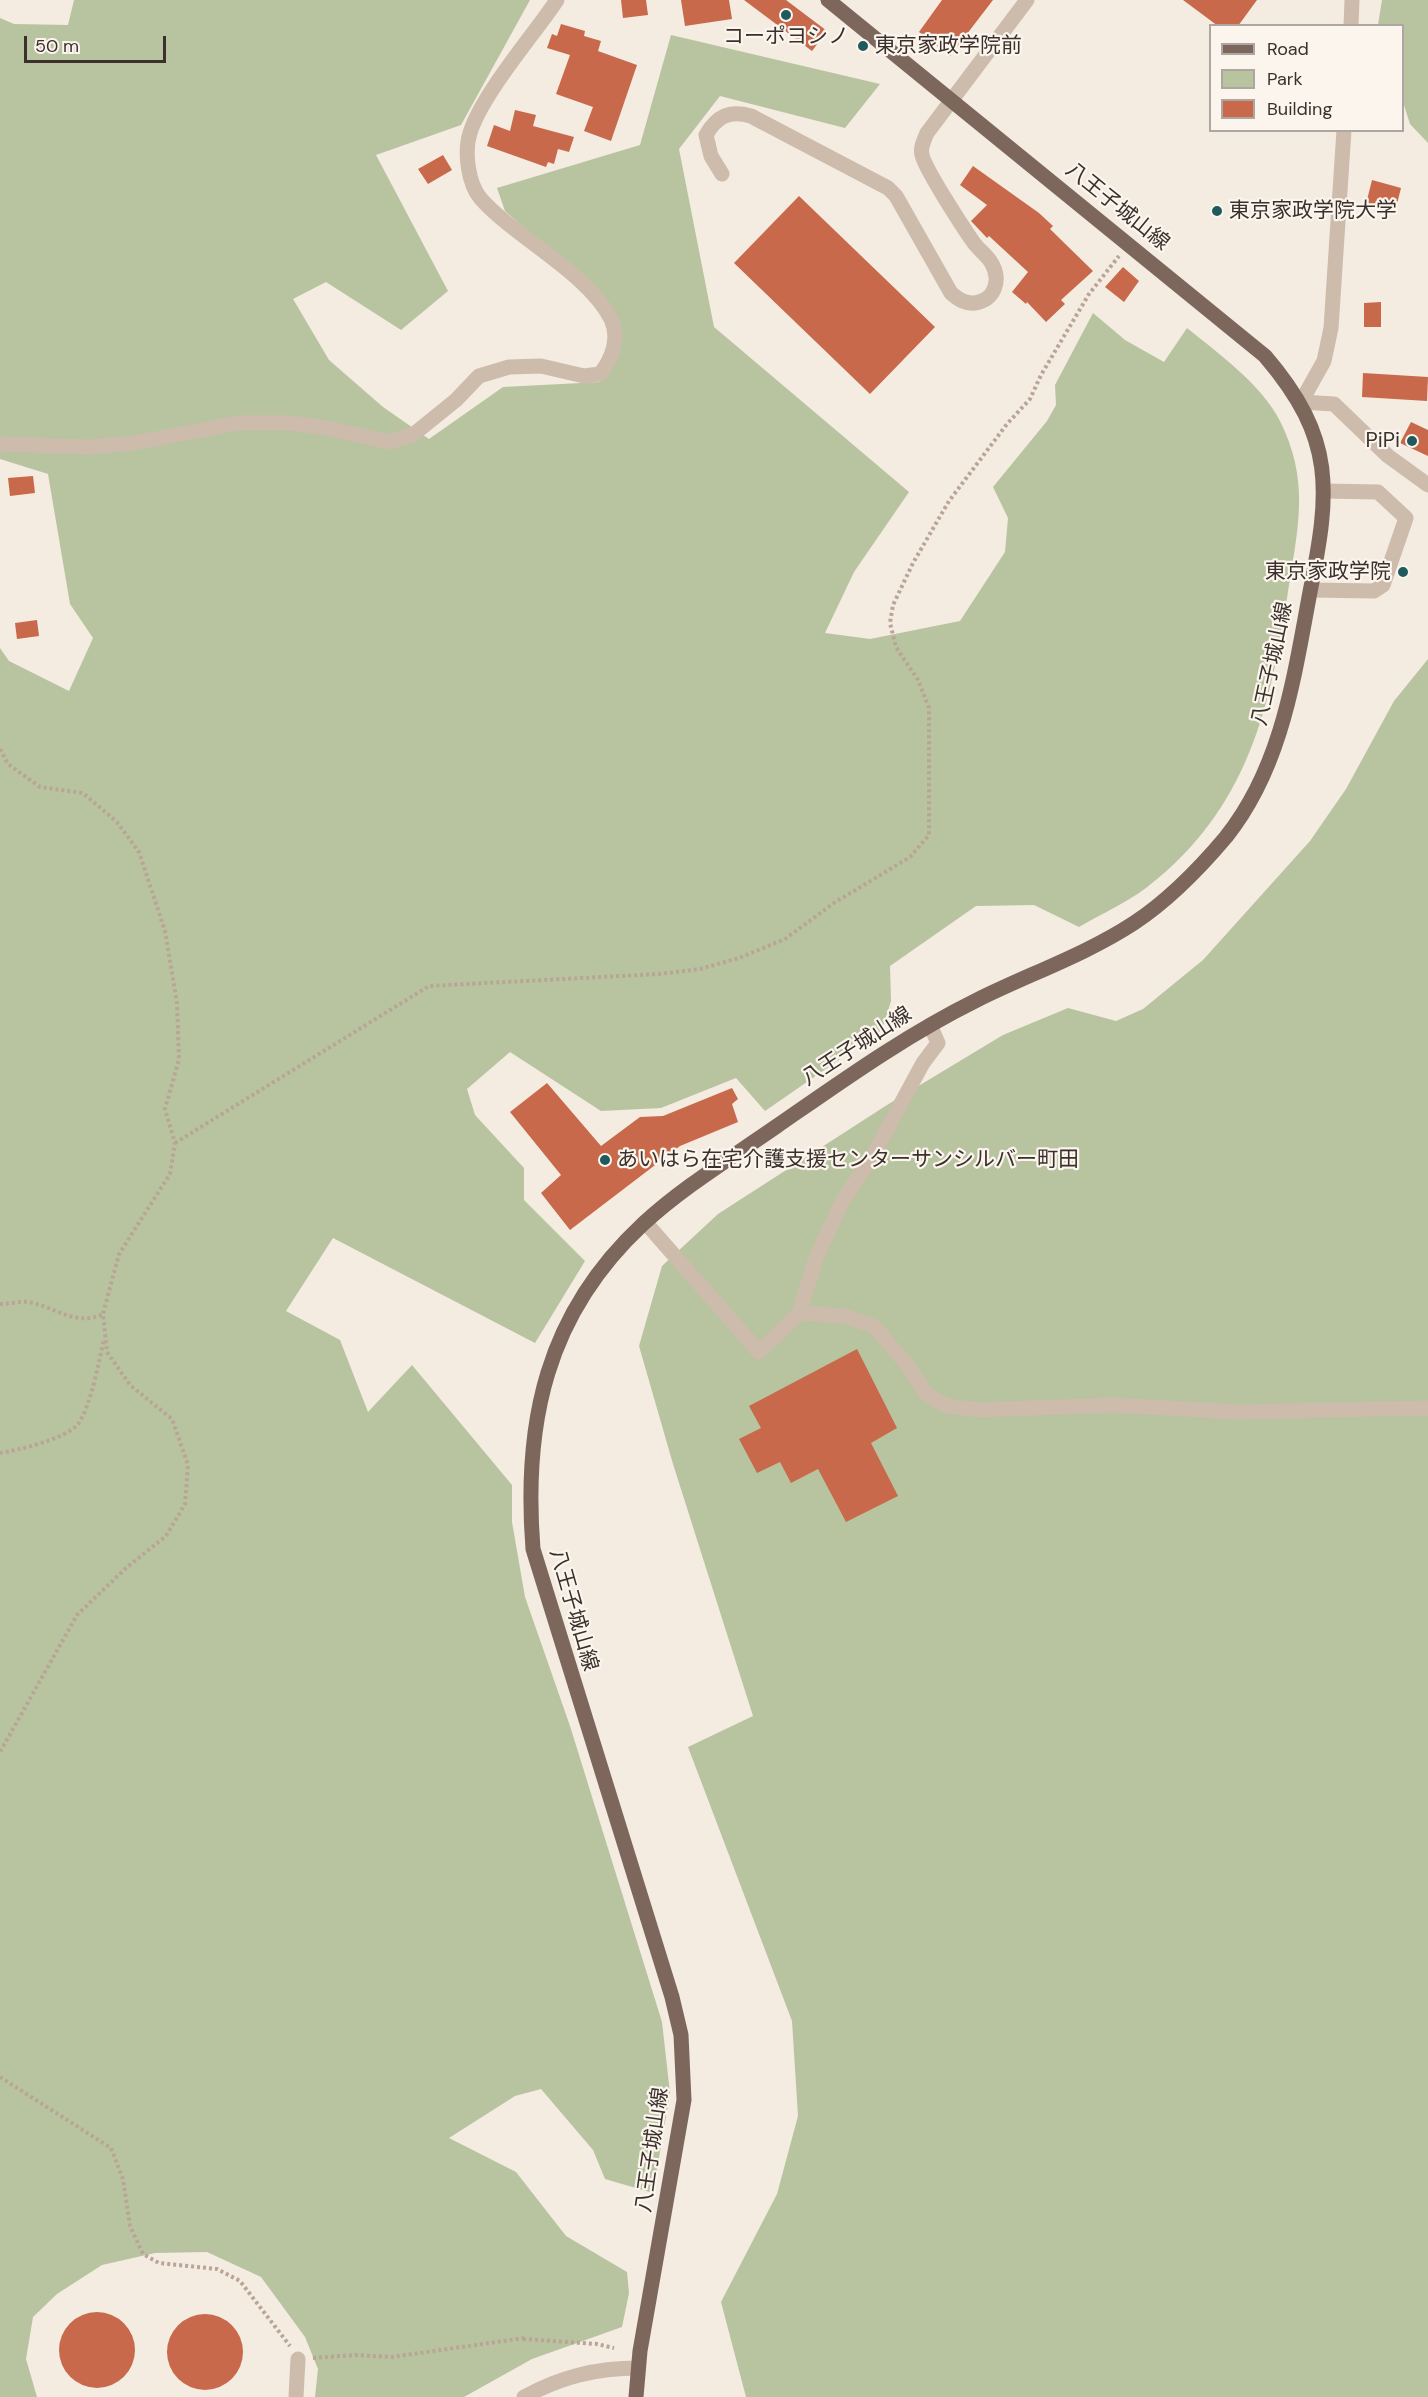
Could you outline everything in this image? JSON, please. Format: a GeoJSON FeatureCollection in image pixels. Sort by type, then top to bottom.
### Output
{"type":"FeatureCollection","features":[{"type":"Feature","properties":{"kind":"main road","name":"八王子城山線"},"geometry":{"type":"LineString","coordinates":[[636,2397],[638,2368],[685,2086],[681,2035],[661,1963],[540,1580],[533,1549],[529,1482],[531,1444],[538,1407],[556,1349],[577,1307],[603,1268],[645,1222],[684,1190],[859,1068],[930,1025],[1091,948],[1135,922],[1173,894],[1202,864],[1229,833],[1246,806],[1277,743],[1288,707],[1323,522],[1324,491],[1318,449],[1300,402],[1265,356],[828,0]]}},
{"type":"Feature","properties":{"kind":"street"},"geometry":{"type":"LineString","coordinates":[[0,444],[90,447],[133,443],[239,423],[291,423],[327,428],[389,442],[414,434],[456,400],[479,376],[508,367],[541,366],[584,376],[600,374],[608,363],[615,343],[612,321],[594,295],[480,198],[469,172],[470,134],[488,98],[557,0]]}},
{"type":"Feature","properties":{"kind":"street"},"geometry":{"type":"LineString","coordinates":[[722,174],[711,156],[706,135],[713,123],[730,113],[751,116],[888,188],[896,196],[951,293],[960,301],[974,303],[987,299],[994,290],[996,281],[992,263],[975,245],[922,155],[927,133],[953,102],[1027,0]]}},
{"type":"Feature","properties":{"kind":"street"},"geometry":{"type":"LineString","coordinates":[[1351,24],[1352,0]]}},
{"type":"Feature","properties":{"kind":"street"},"geometry":{"type":"LineString","coordinates":[[1344,132],[1331,328],[1324,361],[1300,402],[1334,404],[1388,456],[1428,485]]}},
{"type":"Feature","properties":{"kind":"street"},"geometry":{"type":"LineString","coordinates":[[1311,590],[1374,591],[1383,585],[1406,518],[1378,492],[1324,491]]}},
{"type":"Feature","properties":{"kind":"street"},"geometry":{"type":"LineString","coordinates":[[645,1222],[759,1352],[799,1313],[816,1258],[842,1202],[872,1157],[923,1063],[938,1043],[930,1025]]}},
{"type":"Feature","properties":{"kind":"street"},"geometry":{"type":"LineString","coordinates":[[799,1313],[844,1316],[874,1326],[907,1365],[926,1394],[947,1406],[979,1410],[1112,1405],[1237,1412],[1428,1408]]}},
{"type":"Feature","properties":{"kind":"street"},"geometry":{"type":"LineString","coordinates":[[296,2397],[298,2360]]}},
{"type":"Feature","properties":{"kind":"street"},"geometry":{"type":"LineString","coordinates":[[524,2397],[556,2380],[579,2373],[613,2368],[638,2368]]}},
{"type":"Feature","properties":{"kind":"path"},"geometry":{"type":"LineString","coordinates":[[175,1143],[429,986],[659,974],[700,969],[739,958],[786,939],[834,903],[910,857],[929,835],[929,708],[918,680],[896,647],[891,623],[893,605],[913,563],[949,501],[1007,424],[1030,399],[1041,375],[1089,294],[1128,245]]}},
{"type":"Feature","properties":{"kind":"path"},"geometry":{"type":"LineString","coordinates":[[0,749],[8,764],[40,787],[83,793],[117,822],[139,852],[165,932],[177,1003],[179,1059],[165,1109],[175,1143],[170,1174],[119,1254],[103,1314],[107,1352],[130,1385],[172,1419],[188,1465],[185,1504],[166,1536],[126,1568],[77,1615],[0,1752]]}},
{"type":"Feature","properties":{"kind":"path"},"geometry":{"type":"LineString","coordinates":[[0,1304],[28,1302],[65,1316],[92,1320],[103,1314]]}},
{"type":"Feature","properties":{"kind":"path"},"geometry":{"type":"LineString","coordinates":[[0,1453],[36,1446],[77,1425],[92,1388],[105,1334]]}},
{"type":"Feature","properties":{"kind":"path"},"geometry":{"type":"LineString","coordinates":[[0,2077],[111,2148],[123,2179],[130,2226],[142,2254],[159,2263],[217,2269],[240,2281],[298,2360],[355,2355],[392,2357],[524,2338],[597,2344],[614,2348]]}},
{"type":"Feature","properties":{"kind":"green space"},"geometry":{"type":"Polygon","coordinates":[[[74,0],[530,0],[461,125],[376,155],[448,291],[401,330],[326,282],[293,299],[329,360],[383,407],[429,439],[503,387],[600,382],[620,345],[609,303],[505,211],[497,188],[640,145],[671,35],[880,84],[845,128],[720,96],[679,149],[714,327],[909,492],[854,572],[825,633],[870,639],[960,621],[1005,552],[1008,518],[993,487],[1047,421],[1056,405],[1055,385],[1093,313],[1125,340],[1164,362],[1187,328],[1238,370],[1262,395],[1280,421],[1295,463],[1299,502],[1293,563],[1274,672],[1263,713],[1232,789],[1209,824],[1181,857],[1146,888],[1079,927],[1034,905],[976,906],[890,966],[891,1001],[882,1030],[765,1111],[736,1078],[661,1108],[601,1111],[510,1052],[467,1089],[475,1115],[524,1168],[524,1200],[585,1261],[535,1343],[333,1238],[286,1311],[340,1340],[368,1412],[412,1365],[512,1485],[512,1522],[525,1597],[570,1726],[662,2022],[670,2093],[653,2193],[605,2179],[593,2150],[541,2089],[515,2096],[449,2138],[516,2172],[566,2236],[627,2272],[629,2293],[622,2327],[532,2359],[464,2397],[315,2397],[318,2369],[305,2337],[261,2277],[207,2252],[155,2253],[102,2265],[57,2294],[33,2317],[26,2359],[37,2397],[0,2397],[0,648],[9,661],[69,691],[93,638],[70,604],[48,474],[0,459],[0,18],[14,24],[68,25],[74,0]]]}},
{"type":"Feature","properties":{"kind":"green space"},"geometry":{"type":"Polygon","coordinates":[[[1382,0],[1428,0],[1428,143],[1410,124],[1404,105],[1404,24],[1378,24],[1382,0]]]}},
{"type":"Feature","properties":{"kind":"green space"},"geometry":{"type":"Polygon","coordinates":[[[1428,659],[1428,2397],[746,2397],[721,2302],[777,2194],[798,2116],[792,2021],[688,1747],[753,1716],[673,1464],[639,1346],[662,1266],[718,1214],[887,1105],[1003,1035],[1068,1008],[1116,1021],[1143,1009],[1203,960],[1310,841],[1346,789],[1394,701],[1428,659]]]}},
{"type":"Feature","properties":{"kind":"building"},"geometry":{"type":"Polygon","coordinates":[[[621,0],[646,0],[648,15],[623,18],[621,0]]]}},
{"type":"Feature","properties":{"kind":"building"},"geometry":{"type":"Polygon","coordinates":[[[681,0],[729,0],[732,19],[685,26],[681,0]]]}},
{"type":"Feature","properties":{"kind":"building","name":"コーポヨシノ"},"geometry":{"type":"Polygon","coordinates":[[[744,0],[786,0],[827,31],[812,51],[744,0]]]}},
{"type":"Feature","properties":{"kind":"building"},"geometry":{"type":"Polygon","coordinates":[[[942,0],[993,0],[950,56],[919,32],[942,0]]]}},
{"type":"Feature","properties":{"kind":"building"},"geometry":{"type":"Polygon","coordinates":[[[1183,0],[1257,0],[1239,24],[1215,24],[1183,0]]]}},
{"type":"Feature","properties":{"kind":"building"},"geometry":{"type":"Polygon","coordinates":[[[561,24],[585,31],[584,36],[601,41],[598,51],[637,65],[611,141],[584,131],[593,107],[556,94],[570,55],[547,48],[552,34],[557,36],[561,24]]]}},
{"type":"Feature","properties":{"kind":"building"},"geometry":{"type":"Polygon","coordinates":[[[515,110],[536,115],[533,126],[574,137],[569,152],[558,149],[554,164],[548,162],[546,167],[487,146],[494,125],[510,131],[515,110]]]}},
{"type":"Feature","properties":{"kind":"building"},"geometry":{"type":"Polygon","coordinates":[[[443,155],[452,170],[428,184],[418,169],[443,155]]]}},
{"type":"Feature","properties":{"kind":"building"},"geometry":{"type":"Polygon","coordinates":[[[973,166],[1039,213],[1053,226],[1050,229],[1093,271],[1061,300],[1065,304],[1046,322],[1027,302],[1026,304],[1012,292],[1028,272],[989,236],[987,238],[971,221],[987,205],[960,185],[973,166]]]}},
{"type":"Feature","properties":{"kind":"building"},"geometry":{"type":"Polygon","coordinates":[[[1372,180],[1401,188],[1395,212],[1366,204],[1372,180]]]}},
{"type":"Feature","properties":{"kind":"building"},"geometry":{"type":"Polygon","coordinates":[[[799,196],[935,327],[870,394],[734,263],[799,196]]]}},
{"type":"Feature","properties":{"kind":"building"},"geometry":{"type":"Polygon","coordinates":[[[1123,267],[1139,281],[1124,302],[1105,287],[1123,267]]]}},
{"type":"Feature","properties":{"kind":"building"},"geometry":{"type":"Polygon","coordinates":[[[1381,302],[1381,327],[1364,327],[1364,303],[1381,302]]]}},
{"type":"Feature","properties":{"kind":"building"},"geometry":{"type":"Polygon","coordinates":[[[1363,373],[1428,377],[1427,401],[1362,397],[1363,373]]]}},
{"type":"Feature","properties":{"kind":"building"},"geometry":{"type":"Polygon","coordinates":[[[1411,422],[1428,430],[1428,456],[1400,443],[1411,422]]]}},
{"type":"Feature","properties":{"kind":"building"},"geometry":{"type":"Polygon","coordinates":[[[33,476],[35,493],[10,496],[8,478],[33,476]]]}},
{"type":"Feature","properties":{"kind":"building"},"geometry":{"type":"Polygon","coordinates":[[[37,620],[39,636],[17,639],[15,623],[37,620]]]}},
{"type":"Feature","properties":{"kind":"building","name":"あいはら在宅介護支援センターサンシルバー町田"},"geometry":{"type":"Polygon","coordinates":[[[547,1083],[601,1146],[640,1117],[663,1116],[732,1088],[738,1099],[732,1104],[738,1122],[680,1146],[570,1230],[541,1193],[561,1175],[510,1112],[547,1083]]]}},
{"type":"Feature","properties":{"kind":"building"},"geometry":{"type":"Polygon","coordinates":[[[857,1349],[897,1428],[871,1443],[898,1496],[846,1522],[818,1469],[791,1483],[780,1462],[757,1473],[739,1439],[761,1428],[749,1406],[857,1349]]]}},
{"type":"Feature","properties":{"kind":"building"},"geometry":{"type":"Polygon","coordinates":[[[97,2312],[111,2315],[124,2323],[132,2336],[135,2350],[132,2364],[124,2377],[111,2385],[97,2388],[83,2385],[70,2377],[62,2364],[59,2350],[62,2336],[70,2323],[83,2315],[97,2312]]]}},
{"type":"Feature","properties":{"kind":"building"},"geometry":{"type":"Polygon","coordinates":[[[205,2314],[220,2317],[232,2325],[240,2337],[243,2352],[240,2367],[232,2379],[220,2387],[205,2390],[190,2387],[178,2379],[170,2367],[167,2352],[170,2337],[178,2325],[190,2317],[205,2314]]]}},
{"type":"Feature","properties":{"kind":"place","name":"コーポヨシノ"},"geometry":{"type":"Point","coordinates":[786,15]}},
{"type":"Feature","properties":{"kind":"place","name":"東京家政学院前"},"geometry":{"type":"Point","coordinates":[863,46]}},
{"type":"Feature","properties":{"kind":"place","name":"東京家政学院大学"},"geometry":{"type":"Point","coordinates":[1217,211]}},
{"type":"Feature","properties":{"kind":"place","name":"PiPi"},"geometry":{"type":"Point","coordinates":[1412,441]}},
{"type":"Feature","properties":{"kind":"place","name":"東京家政学院"},"geometry":{"type":"Point","coordinates":[1403,572]}},
{"type":"Feature","properties":{"kind":"place","name":"あいはら在宅介護支援センターサンシルバー町田"},"geometry":{"type":"Point","coordinates":[605,1160]}}]}
